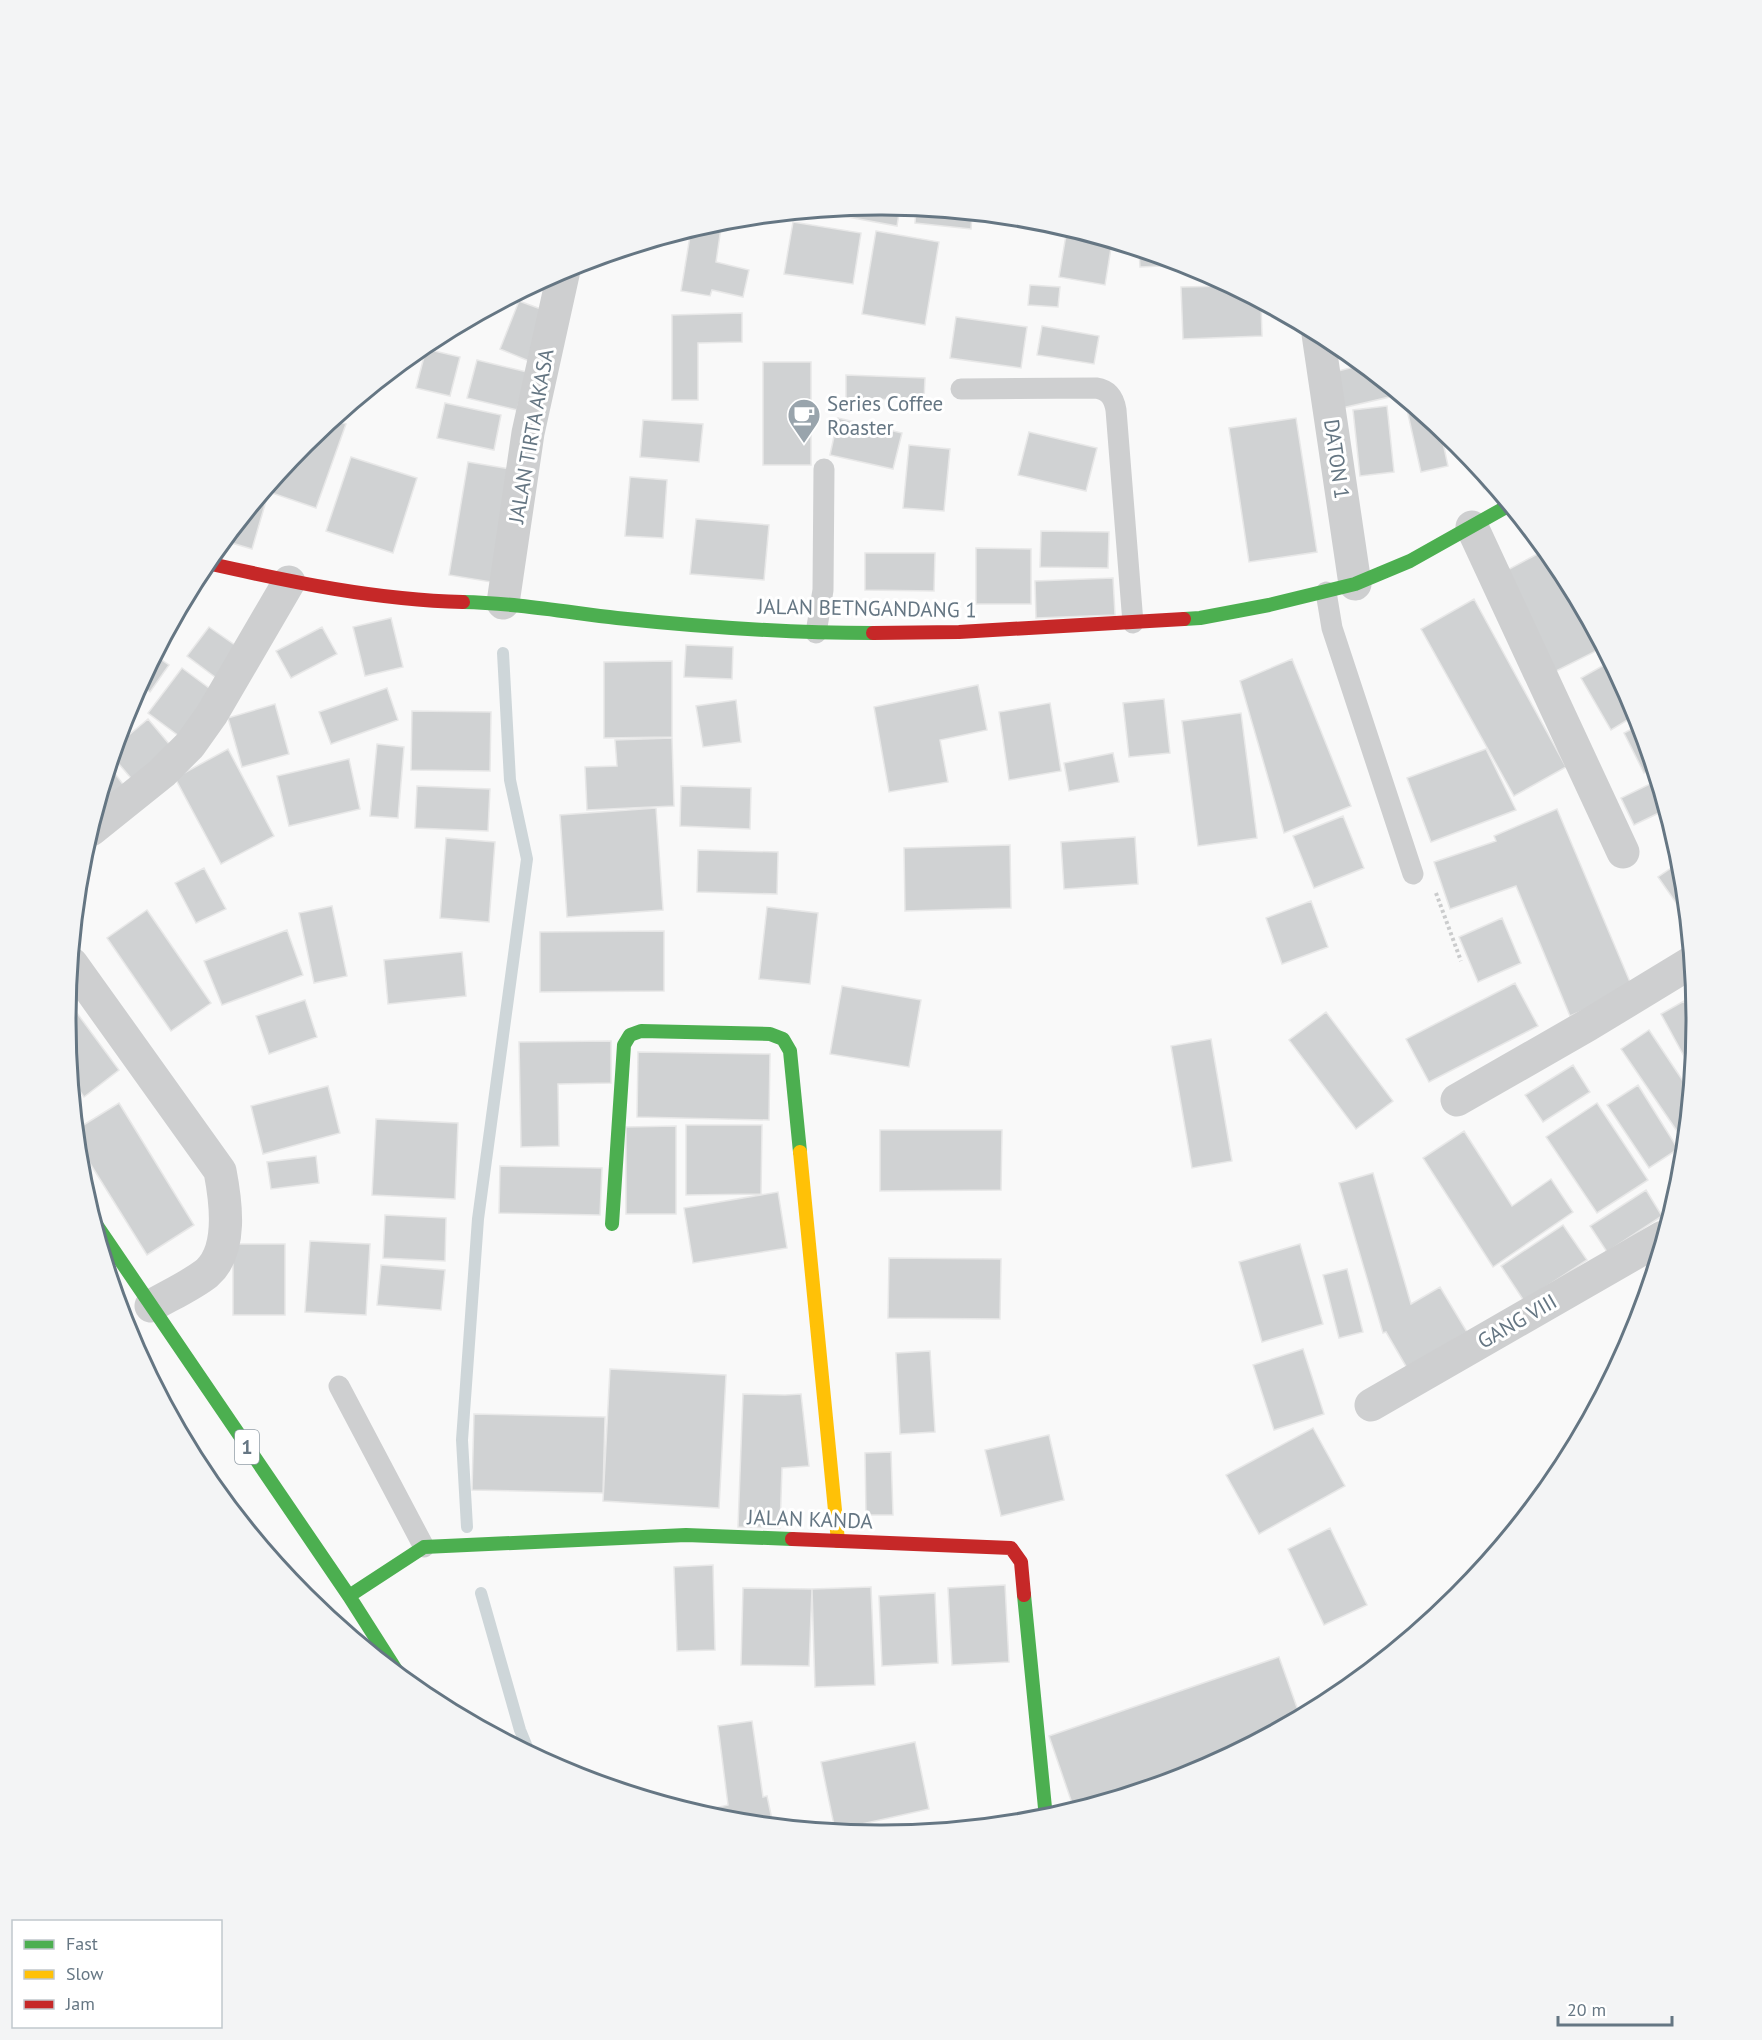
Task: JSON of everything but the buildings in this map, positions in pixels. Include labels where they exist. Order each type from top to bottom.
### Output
[{"type":"main road","name":"JALAN BETNGANDANG 1","points":[[217,565],[289,582],[424,601],[503,603],[618,618],[816,633],[959,632],[1200,618],[1340,588],[1410,561],[1502,510]]},
{"type":"main road","points":[[612,1224],[624,1045],[630,1035],[640,1031],[770,1034],[783,1039],[790,1051],[838,1541]]},
{"type":"main road","name":"1","points":[[108,1243],[387,1654]]},
{"type":"main road","name":"JALAN KANDA","points":[[349,1596],[424,1547],[463,1544],[686,1536],[1011,1548],[1021,1562],[1045,1807]]},
{"type":"street","name":"JALAN TIRTA AKASA","points":[[503,603],[528,433],[561,282]]},
{"type":"street","name":"DATON 1","points":[[1319,345],[1340,588]]},
{"type":"street","points":[[1472,527],[1623,852]]},
{"type":"street","points":[[102,821],[162,773],[190,745],[212,714],[289,582]]},
{"type":"street","points":[[1457,1100],[1684,967]]},
{"type":"street","points":[[78,972],[220,1171],[227,1207],[220,1257],[207,1273],[151,1306]]},
{"type":"street","name":"GANG VIII","points":[[1371,1405],[1654,1242]]},
{"type":"lane","points":[[961,389],[1096,388],[1112,396],[1116,410],[1133,623]]},
{"type":"lane","points":[[816,633],[823,590],[824,469]]},
{"type":"lane","points":[[1340,588],[1332,628],[1413,874]]},
{"type":"lane","points":[[339,1386],[424,1547]]},
{"type":"path","points":[[1413,874],[1434,887],[1461,962]]},
{"type":"waterway","points":[[467,1527],[462,1440],[478,1219],[527,859],[510,780],[503,653]]},
{"type":"waterway","points":[[481,1593],[525,1742]]},
{"type":"traffic: fast","points":[[1184,619],[1269,605],[1355,584],[1410,561],[1502,509]]},
{"type":"traffic: fast","points":[[463,602],[713,627],[873,633]]},
{"type":"traffic: fast","points":[[612,1224],[624,1045],[630,1035],[641,1031],[770,1034],[783,1039],[790,1051],[800,1152]]},
{"type":"traffic: fast","points":[[108,1242],[349,1596],[386,1654]]},
{"type":"traffic: fast","points":[[349,1596],[424,1547],[686,1535],[792,1539]]},
{"type":"traffic: fast","points":[[1024,1595],[1045,1807]]},
{"type":"traffic: slow","points":[[800,1152],[838,1541]]},
{"type":"traffic: jam","points":[[218,565],[366,594],[463,602]]},
{"type":"traffic: jam","points":[[873,633],[959,632],[1184,619]]},
{"type":"traffic: jam","points":[[792,1539],[1011,1548],[1021,1562],[1024,1595]]},
{"type":"place","name":"Series Coffee Roaster","points":[[804,444]]}]
